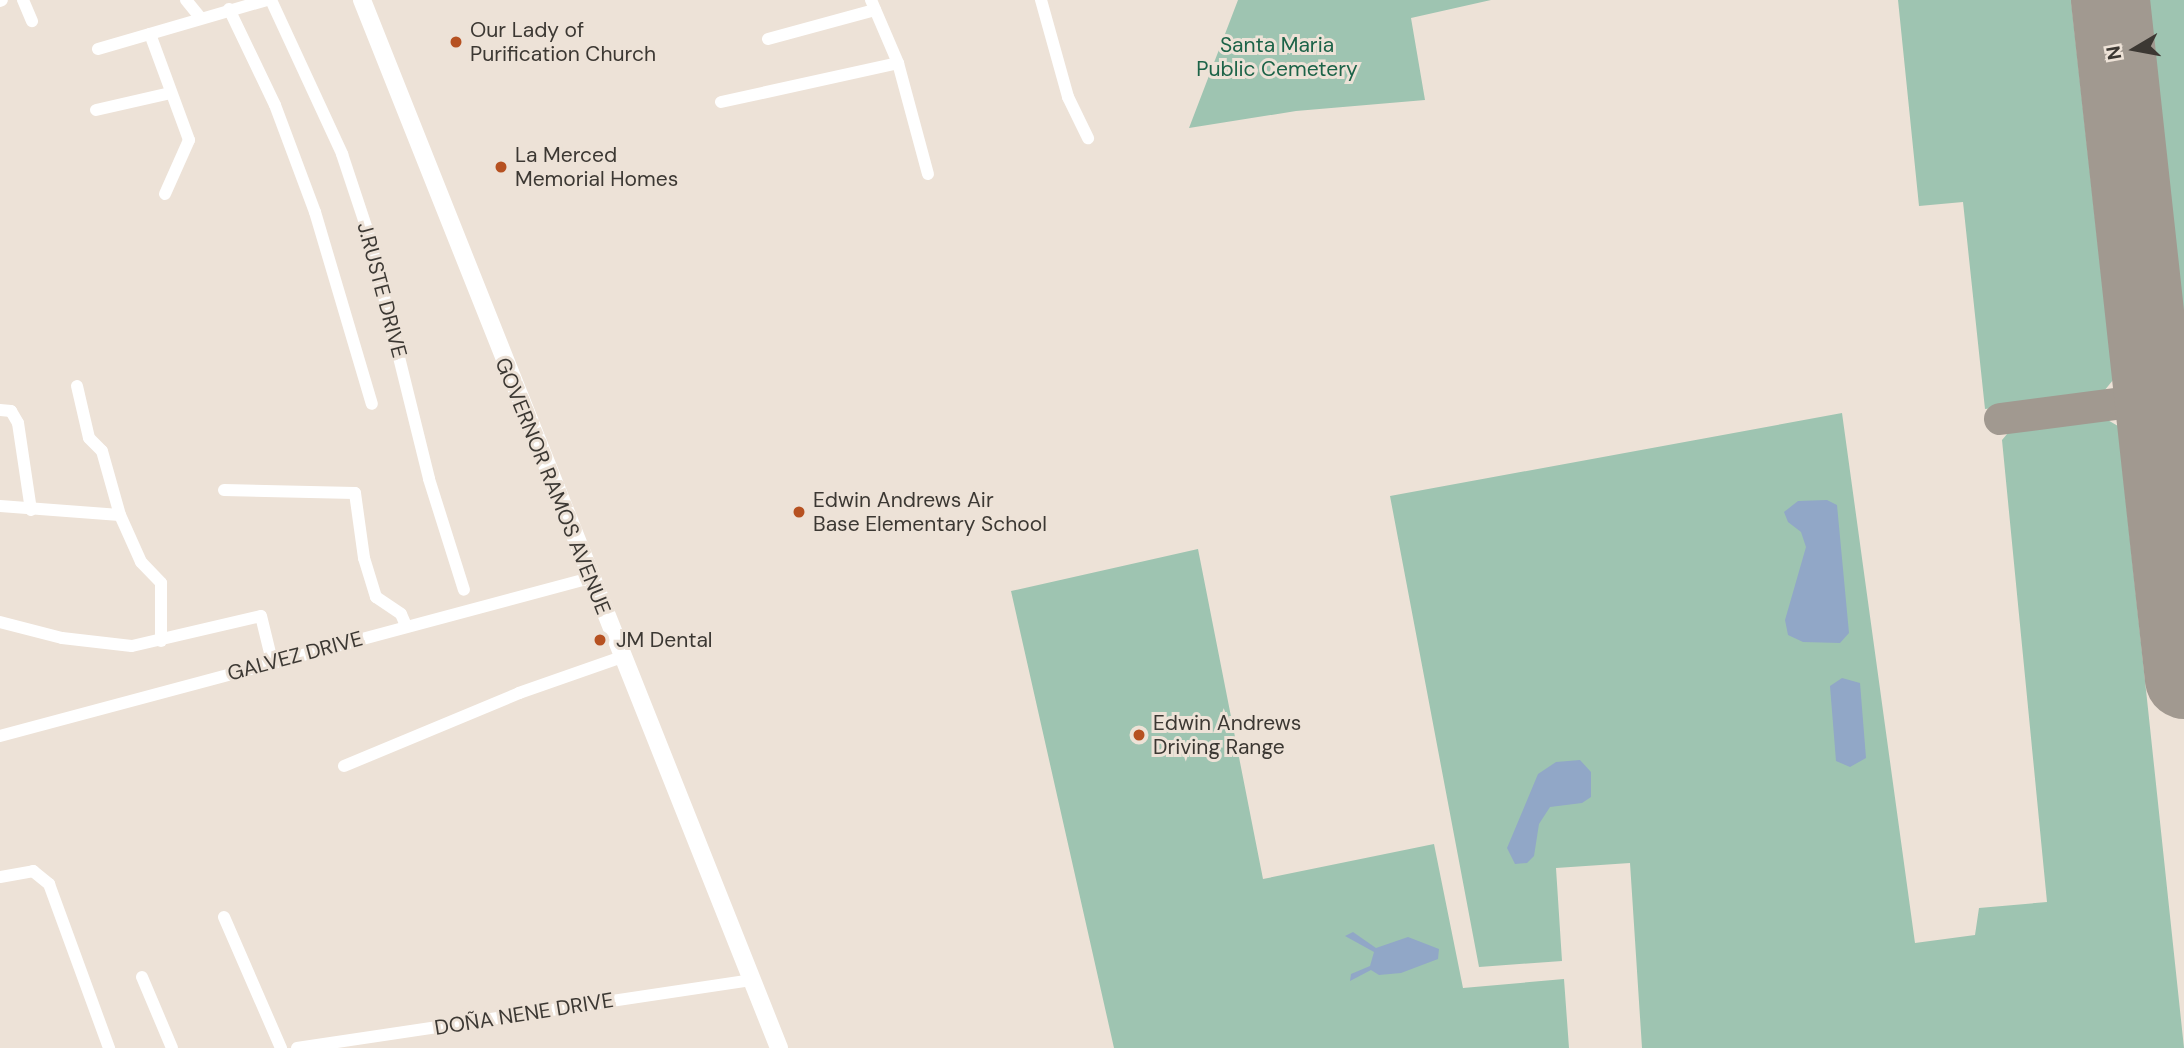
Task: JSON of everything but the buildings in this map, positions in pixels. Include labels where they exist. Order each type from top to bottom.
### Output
[{"type":"main road","name":"GOVERNOR RAMOS AVENUE","points":[[362,0],[779,1048]]},
{"type":"street","points":[[23,0],[32,21]]},
{"type":"street","points":[[186,0],[200,17]]},
{"type":"street","points":[[98,48],[200,17],[269,0]]},
{"type":"street","name":"J.RUSTE DRIVE","points":[[269,0],[342,154],[368,232],[429,479],[464,590]]},
{"type":"street","points":[[1041,0],[1068,97],[1088,138]]},
{"type":"street","points":[[768,39],[873,5],[898,63],[928,174]]},
{"type":"street","points":[[229,9],[275,105],[315,212],[372,404]]},
{"type":"street","points":[[150,34],[189,146],[165,194]]},
{"type":"street","points":[[721,102],[898,63]]},
{"type":"street","points":[[96,110],[171,93]]},
{"type":"street","points":[[77,386],[89,438],[102,451],[120,515],[141,562],[161,583],[161,641]]},
{"type":"street","points":[[0,410],[11,411],[18,423],[31,510]]},
{"type":"street","points":[[224,490],[355,493],[364,558],[376,597],[401,614],[406,626]]},
{"type":"street","points":[[0,506],[120,515]]},
{"type":"street","name":"GALVEZ DRIVE","points":[[0,736],[272,660],[590,578]]},
{"type":"street","points":[[0,621],[13,628],[119,646],[161,641],[261,616],[272,660]]},
{"type":"street","points":[[344,766],[519,693],[622,657]]},
{"type":"street","points":[[0,877],[33,871],[49,884],[109,1048]]},
{"type":"street","points":[[224,916],[281,1048]]},
{"type":"street","points":[[142,977],[172,1048]]},
{"type":"street","name":"DOÑA NENE DRIVE","points":[[297,1048],[330,1046],[751,980]]},
{"type":"green space","name":"Santa Maria Public Cemetery","points":[[1238,0],[1491,0],[1411,18],[1425,100],[1296,111],[1189,128]]},
{"type":"green space","points":[[1898,0],[2071,0],[2113,380],[2100,396],[1985,409],[1963,202],[1919,206]]},
{"type":"green space","points":[[2145,0],[2184,0],[2184,347]]},
{"type":"green space","points":[[1842,413],[1915,943],[1975,935],[1979,908],[2047,902],[2002,440],[2013,427],[2099,415],[2118,426],[2184,1048],[1642,1048],[1630,863],[1556,868],[1562,961],[1479,967],[1390,496]]},
{"type":"green space","points":[[1198,549],[1263,879],[1434,844],[1463,988],[1564,979],[1569,1048],[1114,1048],[1011,591]]},
{"type":"water","points":[[1827,500],[1837,505],[1849,633],[1840,643],[1803,642],[1788,635],[1785,620],[1806,547],[1801,532],[1788,522],[1784,512],[1798,501]]},
{"type":"water","points":[[1842,678],[1860,683],[1866,758],[1850,767],[1836,761],[1830,686]]},
{"type":"water","points":[[1580,760],[1591,772],[1591,797],[1582,803],[1550,807],[1539,824],[1534,856],[1527,863],[1515,864],[1507,848],[1538,774],[1556,762]]},
{"type":"water","points":[[1353,932],[1376,948],[1408,937],[1439,949],[1438,959],[1401,973],[1379,975],[1371,970],[1350,981],[1351,974],[1370,966],[1374,952],[1345,936]]},
{"type":"taxiway","points":[[2000,419],[2153,399]]},
{"type":"runway","points":[[2110,0],[2184,679]]},
{"type":"place","name":"Our Lady of Purification Church","points":[[456,42]]},
{"type":"place","name":"La Merced Memorial Homes","points":[[501,167]]},
{"type":"place","name":"Edwin Andrews Air Base Elementary School","points":[[799,512]]},
{"type":"place","name":"JM Dental","points":[[600,640]]},
{"type":"place","name":"Edwin Andrews Driving Range","points":[[1139,735]]}]
